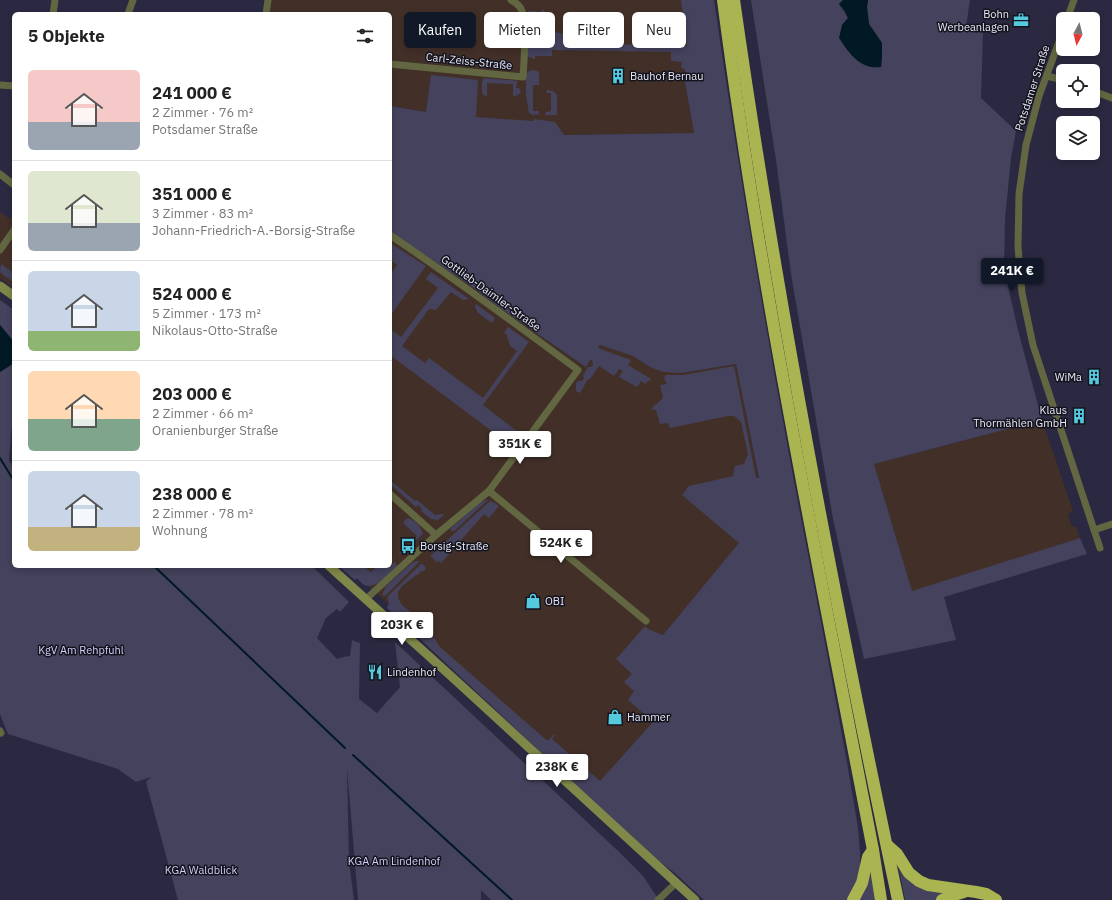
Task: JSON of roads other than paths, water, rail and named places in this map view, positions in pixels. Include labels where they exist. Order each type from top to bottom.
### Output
[{"type":"highway","points":[[722,0],[732,77],[779,357],[873,850],[881,900]]},
{"type":"highway","points":[[734,0],[762,189],[794,375],[898,900]]},
{"type":"highway","points":[[887,845],[897,854],[909,873],[919,881],[937,887],[986,894],[996,900]]},
{"type":"highway","points":[[852,900],[862,883],[868,858],[873,850]]},
{"type":"highway","points":[[942,900],[970,891]]},
{"type":"main road","points":[[0,286],[12,295]]},
{"type":"main road","points":[[331,568],[695,900]]},
{"type":"street","points":[[53,12],[55,0]]},
{"type":"street","points":[[129,12],[133,0]]},
{"type":"street","points":[[266,12],[268,0]]},
{"type":"street","name":"Carl-Zeiss-Straße","points":[[392,64],[523,77],[523,11],[519,5],[511,0]]},
{"type":"street","points":[[1070,12],[1074,0]]},
{"type":"street","name":"Potsdamer Straße","points":[[1056,51],[1039,96],[1031,124],[1021,175],[1017,226],[1020,279],[1033,345],[1100,548]]},
{"type":"street","points":[[1047,76],[1056,78]]},
{"type":"street","points":[[0,85],[12,86]]},
{"type":"street","points":[[1100,94],[1112,98]]},
{"type":"street","points":[[0,174],[12,183]]},
{"type":"street","points":[[0,250],[12,233]]},
{"type":"street","name":"Gottlieb-Daimler-Straße","points":[[392,236],[432,263],[578,370],[489,491]]},
{"type":"street","points":[[366,599],[436,535],[489,491],[646,620]]},
{"type":"street","points":[[392,496],[436,535]]},
{"type":"street","points":[[1094,530],[1112,524]]},
{"type":"street","points":[[658,900],[676,883]]},
{"type":"water","points":[[843,0],[868,0],[867,7],[869,24],[882,43],[881,67],[867,66],[861,63],[851,55],[839,38],[842,25],[848,18],[845,11],[839,4]]},
{"type":"water","points":[[0,325],[12,340],[12,364],[0,372]]},
{"type":"waterway","points":[[0,458],[12,478]]},
{"type":"waterway","points":[[156,568],[345,748]]},
{"type":"waterway","points":[[353,755],[512,900]]},
{"type":"place","name":"Bohn Werbeanlagen","points":[[1021,20]]},
{"type":"place","name":"Bauhof Bernau","points":[[618,76]]},
{"type":"place","name":"WiMa","points":[[1094,377]]},
{"type":"place","name":"Klaus Thormählen GmbH","points":[[1079,416]]},
{"type":"place","name":"Borsig-Straße","points":[[408,546]]},
{"type":"place","name":"OBI","points":[[533,601]]},
{"type":"place","name":"Lindenhof","points":[[375,672]]},
{"type":"place","name":"Hammer","points":[[615,717]]},
{"type":"park label","name":"KgV Am Rehpfuhl","points":[[81,650]]},
{"type":"park label","name":"KGA Am Lindenhof","points":[[394,861]]},
{"type":"park label","name":"KGA Waldblick","points":[[201,870]]}]
